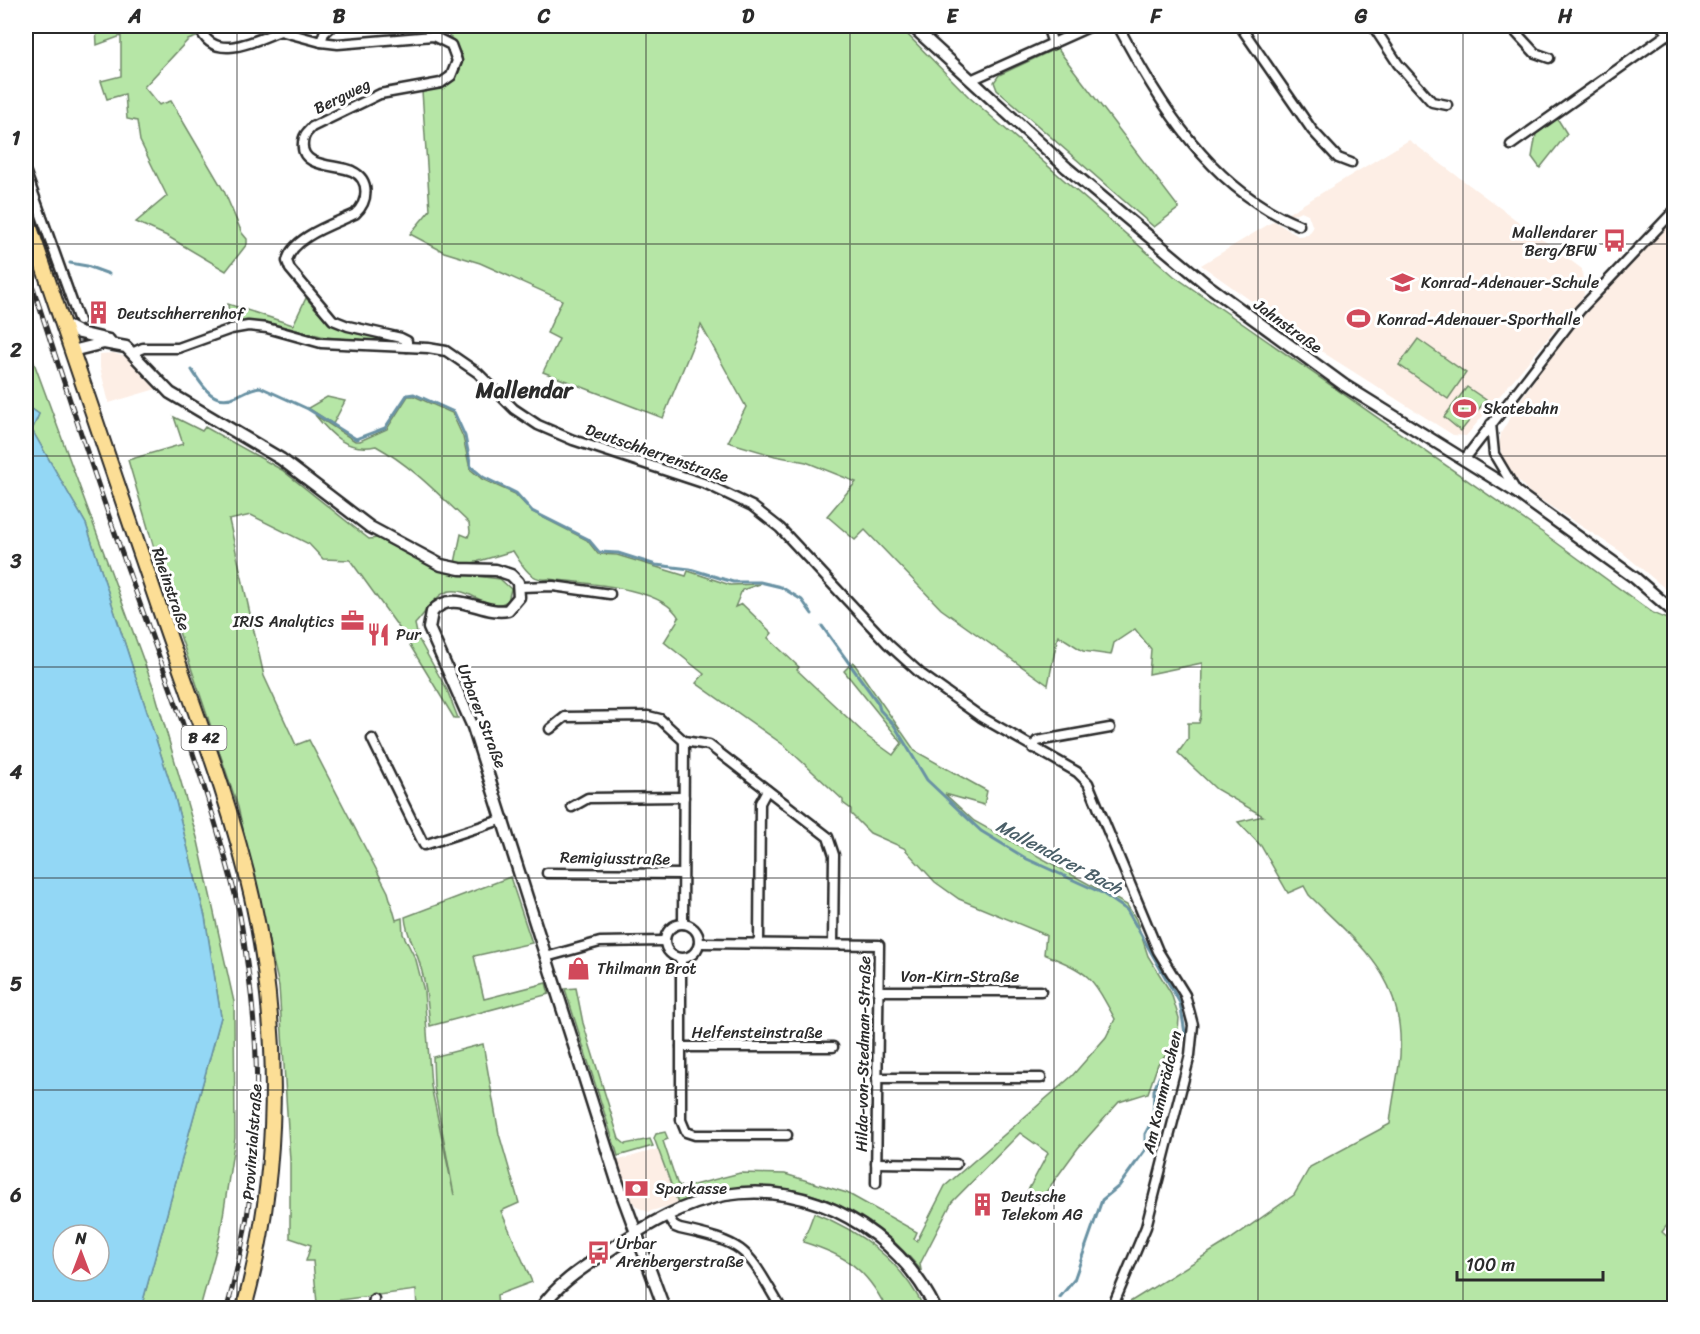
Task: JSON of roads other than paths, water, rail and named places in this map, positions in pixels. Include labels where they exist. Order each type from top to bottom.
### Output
[{"type":"main road","name":"Rheinstraße","points":[[26,216],[228,810],[252,898],[266,976]]},
{"type":"main road","name":"Provinzialstraße","points":[[244,1308],[263,1218],[271,1148],[273,1089],[266,976]]},
{"type":"street","points":[[199,26],[209,42],[222,48],[241,46],[279,28]]},
{"type":"street","points":[[321,42],[324,33],[332,26]]},
{"type":"street","name":"Jahnstraße","points":[[912,26],[1067,168],[1206,284],[1344,385],[1516,492],[1635,578],[1674,612]]},
{"type":"street","points":[[1047,26],[1053,44]]},
{"type":"street","points":[[971,80],[1092,26]]},
{"type":"street","points":[[1118,26],[1154,93],[1187,139],[1248,195],[1284,219],[1299,225]]},
{"type":"street","points":[[1240,26],[1312,130],[1338,158],[1351,163]]},
{"type":"street","points":[[1372,26],[1398,64],[1432,102],[1447,105]]},
{"type":"street","points":[[1510,26],[1535,53],[1549,58]]},
{"type":"street","points":[[1511,145],[1672,36],[1662,26]]},
{"type":"street","name":"Bergweg","points":[[279,28],[321,42],[338,44],[433,36],[446,41],[456,55],[456,66],[446,80],[433,85],[380,94],[312,128],[307,132],[303,143],[305,154],[312,161],[357,175],[365,187],[366,195],[362,208],[355,214],[291,249],[287,261],[290,269],[333,320],[340,324],[401,338],[407,341],[407,347]]},
{"type":"street","points":[[26,173],[79,321]]},
{"type":"street","points":[[1464,460],[1580,310],[1674,211]]},
{"type":"street","points":[[55,302],[71,297]]},
{"type":"street","points":[[63,324],[80,333],[126,347],[170,393],[281,459],[370,527],[441,565],[452,569],[487,569],[505,572],[515,579],[520,587],[552,586],[609,594]]},
{"type":"street","name":"Deutschherrenstraße","points":[[132,353],[139,348],[186,346],[231,329],[248,326],[267,328],[321,343],[446,351],[459,359],[514,409],[538,425],[583,444],[706,484],[752,506],[780,528],[888,644],[921,674],[981,717],[1034,748]]},
{"type":"street","points":[[72,351],[104,343],[115,343]]},
{"type":"street","points":[[1491,424],[1494,454],[1516,492]]},
{"type":"street","name":"Urbarer Straße","points":[[520,587],[519,597],[508,610],[494,610],[447,602],[435,608],[429,623],[430,633],[473,727],[617,1181],[637,1231],[648,1271],[664,1308]]},
{"type":"street","points":[[550,729],[565,717],[648,716],[660,719],[684,741],[709,745],[832,842],[834,855],[833,944]]},
{"type":"street","points":[[1034,748],[1037,741],[1110,728]]},
{"type":"street","points":[[372,739],[424,845],[504,819]]},
{"type":"street","name":"Remigiusstraße","points":[[683,924],[684,741]]},
{"type":"street","name":"Am Kammrädchen","points":[[1034,748],[1077,772],[1088,783],[1158,951],[1185,994],[1192,1015],[1190,1055],[1146,1227],[1112,1308]]},
{"type":"street","points":[[759,943],[760,803],[767,790]]},
{"type":"street","points":[[572,807],[588,798],[684,797]]},
{"type":"street","name":"Remigiusstraße","points":[[546,873],[682,874]]},
{"type":"street","points":[[683,924],[697,932],[700,943],[692,956],[681,959],[668,951],[664,941],[668,931],[683,924]]},
{"type":"street","points":[[546,957],[600,942],[664,941]]},
{"type":"street","name":"Hilda-von-Stedman-Straße","points":[[700,943],[879,945],[876,1183]]},
{"type":"street","name":"Helfensteinstraße","points":[[681,959],[681,1120],[686,1132],[694,1135],[787,1135]]},
{"type":"street","name":"Von-Kirn-Straße","points":[[879,991],[1041,992]]},
{"type":"street","name":"Helfensteinstraße","points":[[681,1047],[833,1047]]},
{"type":"street","points":[[877,1078],[1041,1078]]},
{"type":"street","name":"Hilda-von-Stedman-Straße","points":[[876,1163],[956,1164]]},
{"type":"street","points":[[541,1308],[561,1286],[637,1231],[668,1215],[715,1198],[742,1193],[776,1194],[825,1206],[887,1242],[910,1266],[934,1308]]},
{"type":"street","points":[[668,1215],[675,1227],[726,1240],[743,1250],[752,1260],[781,1308]]},
{"type":"water","points":[[26,405],[39,414],[32,430],[86,524],[175,798],[205,917],[221,1017],[141,1308],[26,1308]]},
{"type":"waterway","name":"Mallendarer Bach","points":[[70,263],[109,274]]},
{"type":"waterway","name":"Mallendarer Bach","points":[[192,370],[215,397],[229,398],[260,387],[308,409],[356,439],[385,428],[407,395],[414,394],[454,412],[465,436],[471,467],[483,477],[516,493],[532,511],[588,539],[599,552],[618,553],[656,565],[690,569],[733,582],[760,582],[781,587],[802,600],[812,614]]},
{"type":"waterway","name":"Mallendarer Bach","points":[[822,626],[878,703],[880,710],[894,725],[927,780],[981,831],[1027,859],[1102,893],[1127,910],[1180,1003],[1185,1033],[1163,1068],[1154,1090],[1153,1119],[1145,1134],[1145,1150],[1119,1186],[1102,1200],[1074,1280],[1060,1297]]},
{"type":"railway","points":[[26,266],[105,505],[199,770],[227,864],[240,918],[253,1012],[257,1098],[246,1225],[227,1308]]},
{"type":"place","name":"Mallendarer Berg/BFW","points":[[1615,241]]},
{"type":"place","name":"Konrad-Adenauer-Schule","points":[[1403,282]]},
{"type":"place","name":"Deutschherrenhof","points":[[99,313]]},
{"type":"place","name":"Konrad-Adenauer-Sporthalle","points":[[1359,319]]},
{"type":"place","name":"Skatebahn","points":[[1465,408]]},
{"type":"place","name":"IRIS Analytics","points":[[352,621]]},
{"type":"place","name":"Pur","points":[[378,634]]},
{"type":"place","name":"Thilmann Brot","points":[[579,968]]},
{"type":"place","name":"Sparkasse","points":[[637,1188]]},
{"type":"place","name":"Deutsche Telekom AG","points":[[983,1205]]},
{"type":"place","name":"Urbar Arenbergerstraße","points":[[598,1252]]},
{"type":"district","name":"Mallendar","points":[[524,390]]}]
